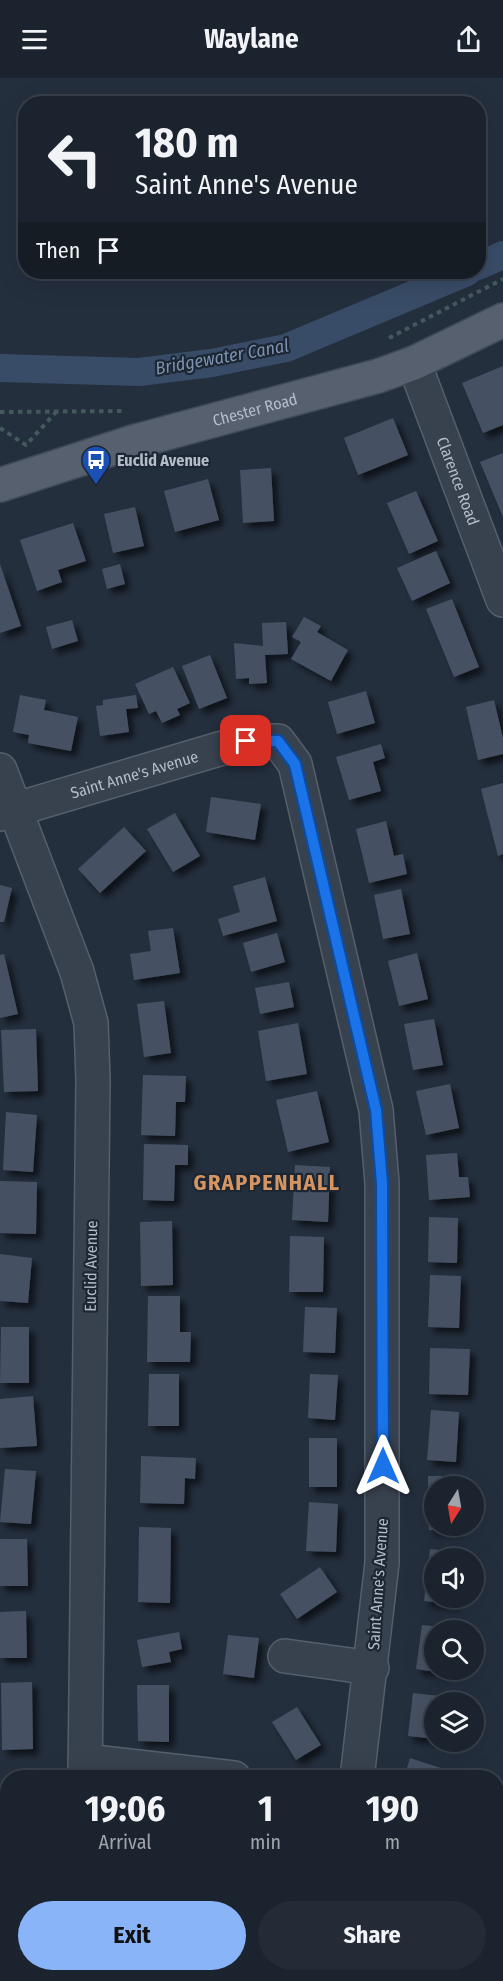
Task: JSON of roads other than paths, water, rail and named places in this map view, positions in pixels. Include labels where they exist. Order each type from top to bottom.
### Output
[{"type":"main road","name":"Chester Road","points":[[0,485],[133,442],[378,376],[414,363],[503,320]]},
{"type":"street","name":"Clarence Road","points":[[414,363],[503,600]]},
{"type":"street","name":"Saint Anne's Avenue","points":[[8,812],[246,741],[278,741],[295,764],[376,1110],[382,1183],[384,1514],[382,1563],[372,1668],[358,1770]]},
{"type":"street","name":"Euclid Avenue","points":[[0,770],[8,812],[77,972],[91,1023],[93,1080],[85,1769]]},
{"type":"street","points":[[285,1656],[372,1668]]},
{"type":"street","points":[[85,1769],[102,1770]]},
{"type":"waterway","name":"Bridgewater Canal","points":[[486,262],[503,255]]},
{"type":"waterway","name":"Bridgewater Canal","points":[[0,368],[139,372],[212,363],[286,348],[450,279]]},
{"type":"place","name":"Euclid Avenue","points":[[96,486]]},
{"type":"district","name":"GRAPPENHALL","points":[[267,1182]]}]
